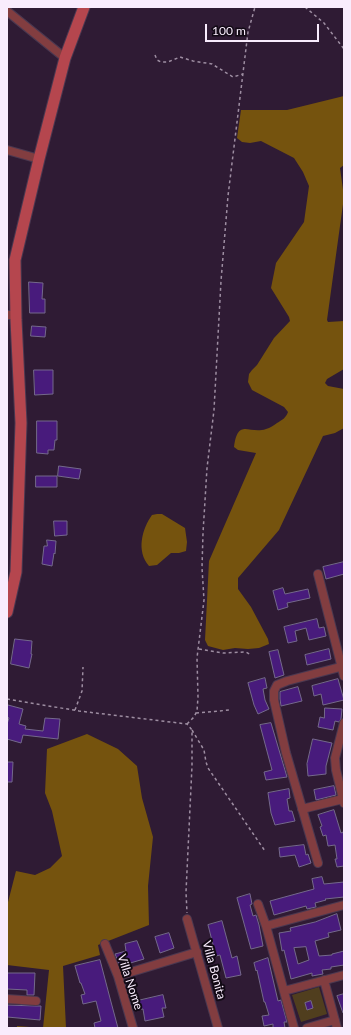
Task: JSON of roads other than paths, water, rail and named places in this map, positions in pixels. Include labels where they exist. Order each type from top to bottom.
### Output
[{"type":"street","points":[[7,612],[16,572],[21,423],[11,319],[15,260],[65,58],[84,7]]},
{"type":"street","points":[[7,11],[65,58]]},
{"type":"street","points":[[7,150],[39,159]]},
{"type":"street","points":[[318,574],[343,666],[344,676]]},
{"type":"street","points":[[318,863],[286,753],[274,700],[274,691],[277,685],[286,681],[343,666]]},
{"type":"street","points":[[302,809],[343,801],[336,770],[335,758],[344,723]]},
{"type":"street","points":[[258,904],[266,926],[294,1028]]},
{"type":"street","points":[[266,926],[344,905]]},
{"type":"street","name":"Villa Bonita","points":[[187,918],[218,1028]]},
{"type":"street","name":"Villa Nome","points":[[105,944],[118,976],[132,1028]]},
{"type":"street","points":[[118,976],[197,952]]},
{"type":"street","points":[[284,992],[344,975]]},
{"type":"street","points":[[307,1028],[336,1024],[324,980]]},
{"type":"street","points":[[7,999],[36,1001]]}]
